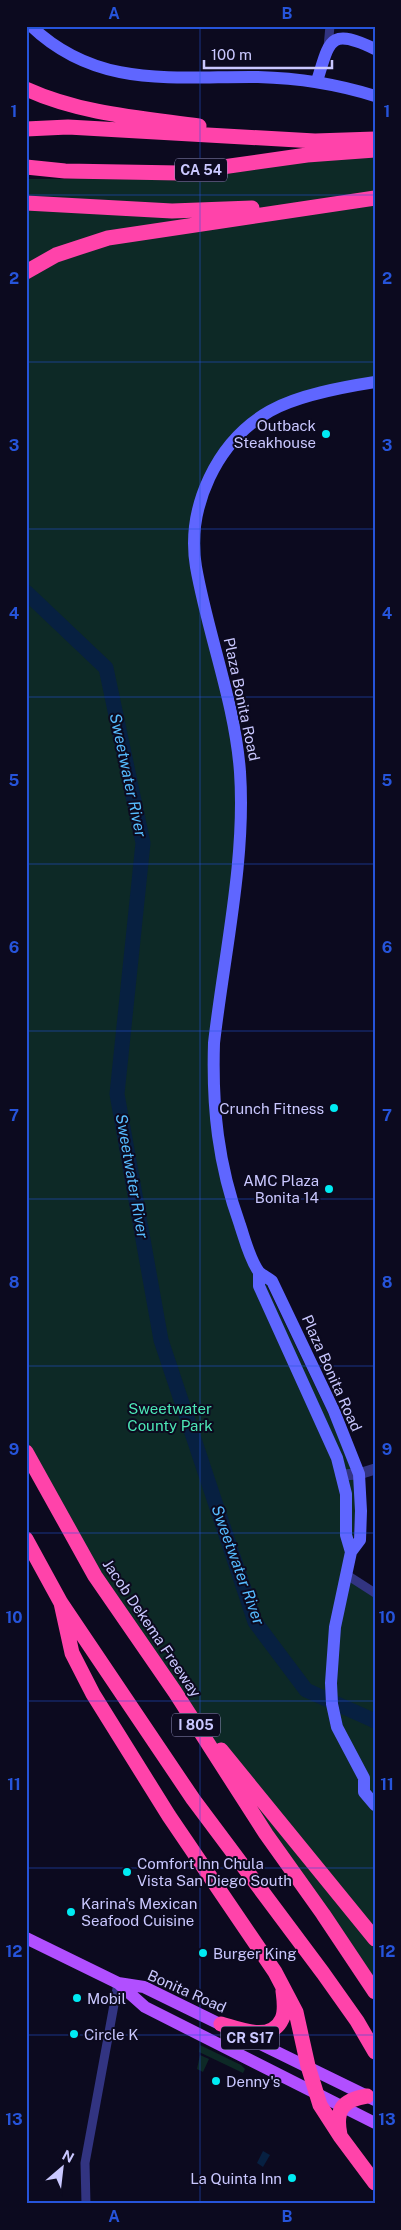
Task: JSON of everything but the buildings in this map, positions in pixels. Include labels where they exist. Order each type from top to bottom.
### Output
[{"type":"highway","points":[[26,89],[64,104],[96,111],[220,128],[254,138]]},
{"type":"highway","points":[[26,129],[68,127],[315,141],[375,139]]},
{"type":"highway","name":"CA 54","points":[[26,167],[65,171],[180,173],[307,155],[375,150]]},
{"type":"highway","points":[[26,203],[172,211],[242,209],[375,198]]},
{"type":"highway","points":[[26,272],[56,255],[108,238],[375,198]]},
{"type":"highway","name":"Jacob Dekema Freeway","points":[[26,1452],[95,1576],[175,1692],[266,1834],[375,1992]]},
{"type":"highway","name":"I 805","points":[[26,1539],[62,1603],[193,1799],[323,1972],[357,2021],[375,2052]]},
{"type":"highway","points":[[62,1603],[72,1653],[93,1694],[169,1816],[270,1964],[296,2012],[308,2066],[320,2105],[340,2136],[375,2183]]},
{"type":"highway","points":[[175,1692],[375,1939]]},
{"type":"highway","points":[[220,2024],[255,2033],[270,2030],[282,2020],[284,2013],[283,1987]]},
{"type":"highway","points":[[340,2136],[338,2120],[342,2106],[353,2098],[371,2098]]},
{"type":"main road","points":[[40,29],[65,52],[90,64],[118,73],[177,78],[258,77],[317,81],[375,96]]},
{"type":"main road","points":[[317,81],[328,47],[340,38],[353,39],[375,49]]},
{"type":"main road","name":"Plaza Bonita Road","points":[[375,382],[347,386],[303,398],[270,410],[242,431],[228,446],[207,482],[195,528],[196,565],[233,724],[239,758],[241,795],[240,846],[214,1044],[213,1075],[216,1133],[230,1198],[260,1272],[259,1286],[323,1424],[337,1458],[346,1494],[348,1514],[346,1535],[351,1552],[335,1628],[332,1704],[342,1740],[369,1781],[364,1792],[375,1805]]},
{"type":"main road","name":"Plaza Bonita Road","points":[[260,1272],[272,1281],[334,1411],[358,1474],[361,1511],[360,1540],[351,1552]]},
{"type":"main road","name":"Bonita Road","points":[[26,1938],[118,1982],[144,1987],[371,2098]]},
{"type":"main road","name":"Bonita Road","points":[[118,1982],[146,2007],[375,2122]]},
{"type":"street","points":[[328,47],[330,26]]},
{"type":"street","points":[[341,1475],[358,1474],[375,1469]]},
{"type":"street","points":[[347,1575],[375,1593]]},
{"type":"street","points":[[86,2204],[85,2163],[118,1982]]},
{"type":"green space","name":"Sweetwater County Park","points":[[375,155],[375,381],[271,411],[220,458],[195,540],[241,780],[214,1102],[245,1240],[340,1438],[354,1476],[356,1500],[353,1548],[346,1579],[375,1595],[375,1979],[330,1911],[270,1831],[96,1578],[26,1452],[26,179],[68,179],[203,164]]},
{"type":"green space","points":[[200,2045],[241,2065],[245,2069],[243,2073],[199,2052]]},
{"type":"green space","points":[[200,2055],[209,2059],[203,2072],[197,2069]]},
{"type":"water","points":[[263,2151],[270,2155],[263,2167],[257,2163]]},
{"type":"waterway","name":"Sweetwater River","points":[[26,592],[106,668],[143,843],[117,1094],[161,1340],[255,1622],[306,1690],[375,1721]]},
{"type":"place","name":"Outback Steakhouse","points":[[326,434]]},
{"type":"place","name":"Crunch Fitness","points":[[334,1108]]},
{"type":"place","name":"AMC Plaza Bonita 14","points":[[329,1189]]},
{"type":"place","name":"Comfort Inn Chula Vista San Diego South","points":[[127,1872]]},
{"type":"place","name":"Karina's Mexican Seafood Cuisine","points":[[71,1912]]},
{"type":"place","name":"Burger King","points":[[203,1953]]},
{"type":"place","name":"Mobil","points":[[77,1998]]},
{"type":"place","name":"Circle K","points":[[74,2034]]},
{"type":"place","name":"Denny's","points":[[216,2081]]},
{"type":"place","name":"La Quinta Inn","points":[[292,2178]]}]
